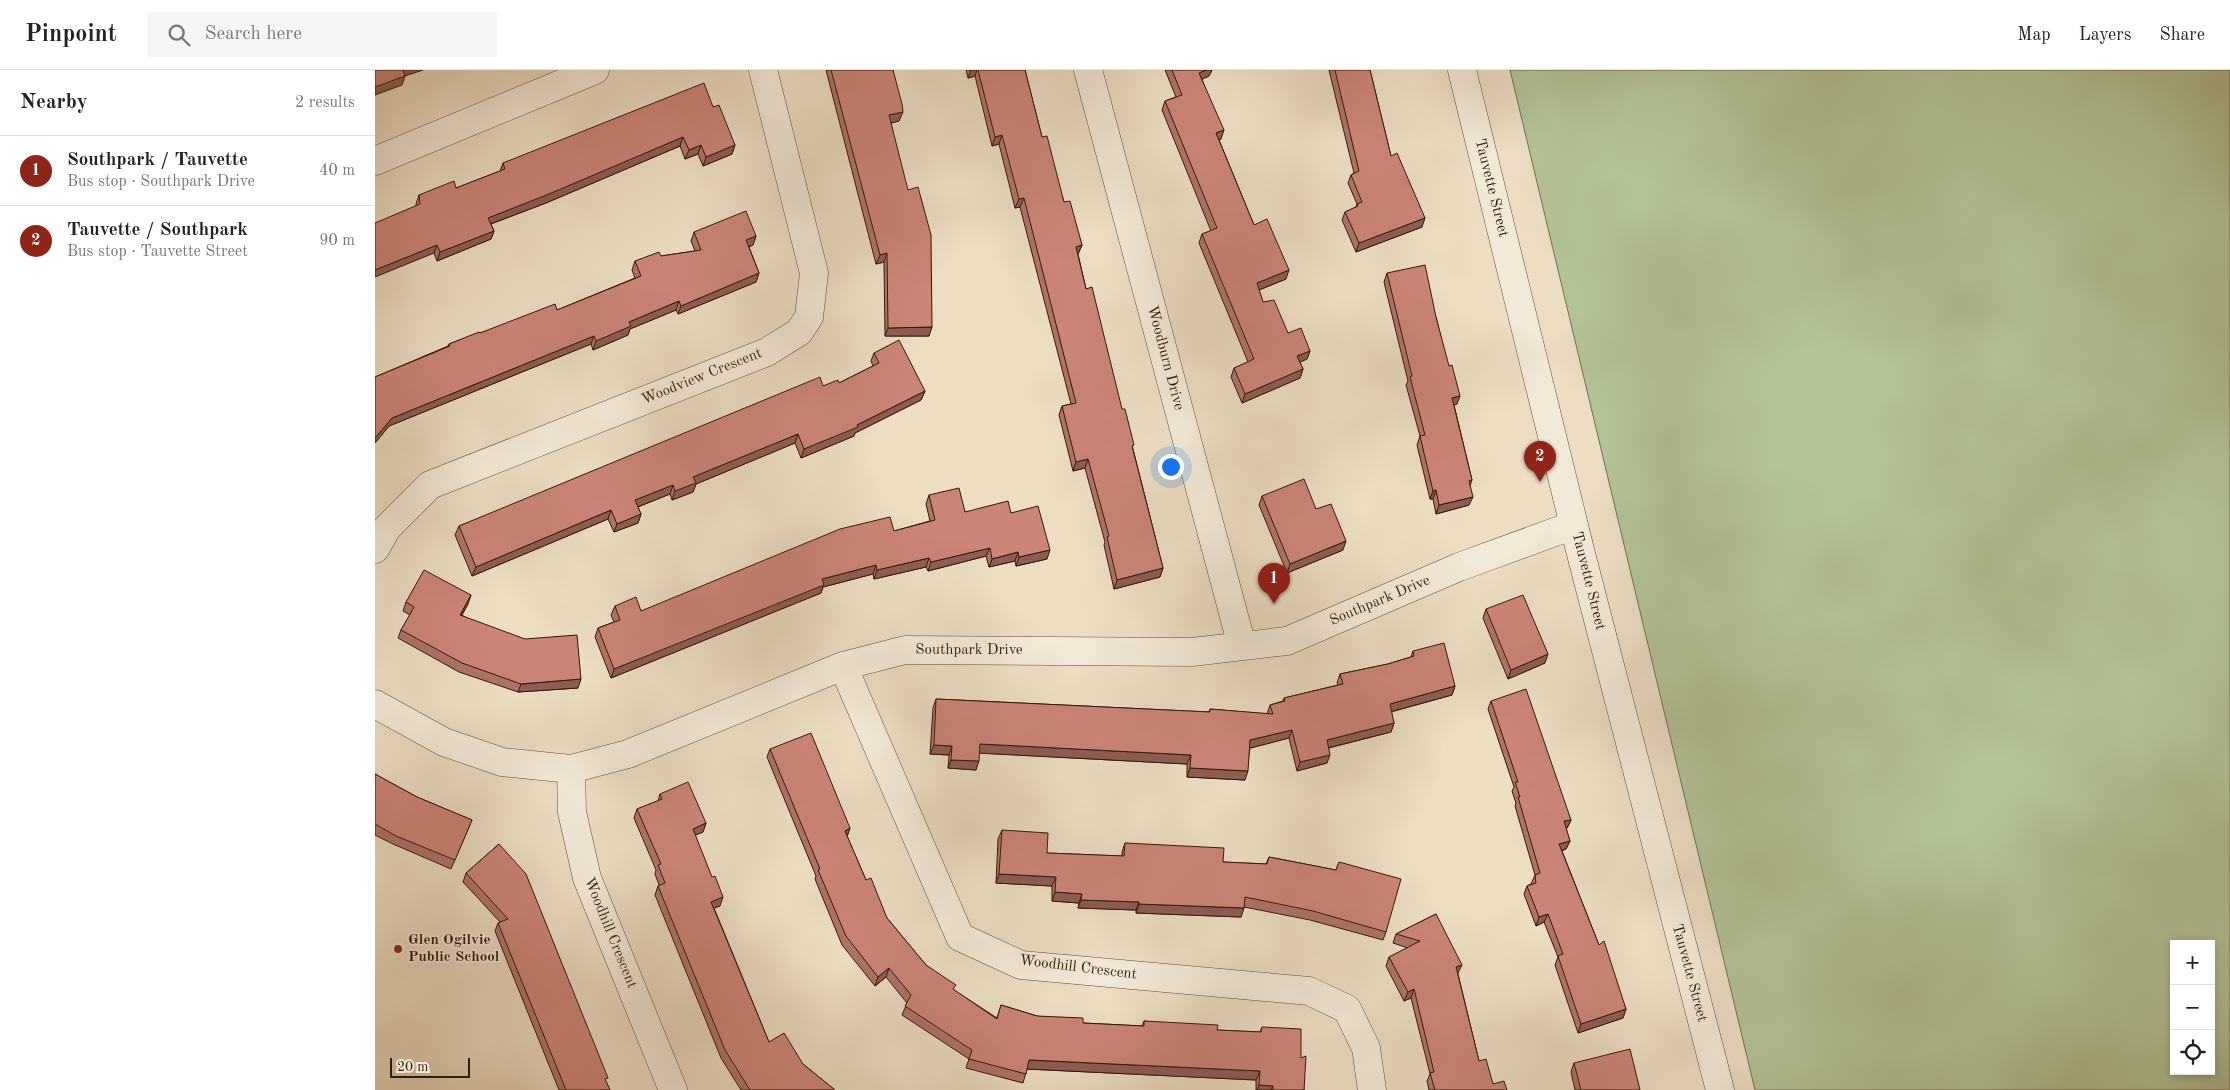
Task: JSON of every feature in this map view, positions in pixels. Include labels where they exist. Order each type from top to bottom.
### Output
[{"type":"street","points":[[375,161],[595,70]]},
{"type":"street","name":"Woodview Crescent","points":[[375,550],[387,528],[430,485],[767,352],[799,332],[809,317],[814,273],[763,70]]},
{"type":"street","name":"Woodburn Drive","points":[[1088,70],[1242,646]]},
{"type":"street","name":"Tauvette Street","points":[[1462,70],[1574,525],[1720,1090]]},
{"type":"street","name":"Southpark Drive","points":[[375,704],[444,742],[502,762],[571,769],[628,754],[843,666],[905,650],[1192,652],[1287,641],[1459,567],[1574,525]]},
{"type":"street","name":"Woodhill Crescent","points":[[843,666],[960,936],[1021,965],[1309,992],[1347,1009],[1366,1048],[1372,1090]]},
{"type":"street","name":"Woodhill Crescent","points":[[571,769],[572,812],[587,878],[673,1090]]},
{"type":"green space","points":[[1510,70],[2230,70],[2230,1090],[1755,1090]]},
{"type":"building","points":[[375,70],[403,70],[405,76],[375,87]]},
{"type":"building","points":[[831,70],[893,70],[903,112],[889,115],[908,190],[918,187],[931,235],[932,327],[888,328],[887,253],[880,255]]},
{"type":"building","points":[[978,70],[1025,70],[1042,137],[1047,136],[1064,202],[1070,201],[1082,245],[1076,247],[1086,289],[1092,287],[1122,409],[1125,409],[1134,445],[1132,446],[1163,568],[1117,580],[1107,537],[1109,536],[1088,459],[1076,462],[1062,406],[1076,403],[1024,198],[1019,199],[1002,135],[995,137]]},
{"type":"building","points":[[1172,70],[1206,70],[1199,73],[1224,130],[1216,133],[1254,225],[1267,219],[1289,270],[1257,283],[1263,302],[1274,300],[1288,333],[1301,328],[1310,351],[1297,356],[1303,369],[1245,394],[1234,368],[1254,359],[1202,234],[1217,228],[1165,101],[1182,95]]},
{"type":"building","points":[[1335,70],[1370,70],[1391,156],[1397,153],[1425,218],[1359,243],[1345,212],[1362,202],[1351,175],[1359,171]]},
{"type":"building","points":[[704,83],[713,107],[719,105],[735,145],[706,157],[701,145],[689,150],[683,137],[488,218],[494,231],[440,252],[437,245],[375,270],[375,223],[420,204],[419,195],[454,181],[456,188],[505,169],[503,163]]},
{"type":"building","points":[[746,211],[756,236],[746,240],[759,273],[681,306],[679,301],[629,322],[631,326],[596,341],[594,336],[392,418],[375,438],[375,377],[479,332],[555,304],[557,310],[641,276],[635,261],[659,252],[661,256],[701,250],[694,232]]},
{"type":"building","points":[[1425,265],[1449,366],[1452,365],[1460,396],[1452,398],[1472,480],[1469,481],[1473,497],[1439,505],[1436,490],[1433,491],[1420,436],[1425,435],[1387,273]]},
{"type":"building","points":[[899,340],[925,391],[857,425],[858,427],[804,449],[798,434],[693,477],[696,483],[675,491],[673,485],[635,500],[641,514],[617,524],[611,510],[476,567],[459,526],[820,377],[823,386],[838,380],[839,383],[879,363],[874,353]]},
{"type":"building","points":[[1304,479],[1316,509],[1331,504],[1346,541],[1290,564],[1262,496]]},
{"type":"building","points":[[959,488],[965,512],[1008,501],[1011,513],[1038,506],[1050,550],[1019,557],[1018,552],[992,559],[990,548],[931,562],[929,558],[877,570],[876,565],[822,579],[824,585],[614,669],[598,628],[620,620],[615,606],[636,597],[641,611],[840,529],[890,517],[894,531],[935,520],[929,495]]},
{"type":"building","points":[[424,570],[471,595],[460,615],[525,639],[577,635],[581,679],[521,684],[462,663],[401,630],[414,607],[406,602]]},
{"type":"building","points":[[1523,595],[1548,654],[1511,670],[1486,609]]},
{"type":"building","points":[[1444,643],[1455,686],[1390,704],[1394,723],[1327,740],[1330,755],[1300,762],[1292,730],[1250,740],[1248,771],[1190,768],[1191,755],[980,744],[979,761],[951,760],[952,746],[934,745],[936,699],[1210,712],[1210,709],[1273,714],[1270,705],[1285,701],[1284,698],[1343,684],[1340,674],[1388,664],[1414,656],[1413,651]]},
{"type":"building","points":[[1526,689],[1571,820],[1564,821],[1570,841],[1559,844],[1599,945],[1604,941],[1626,1009],[1581,1024],[1558,956],[1563,954],[1548,914],[1539,917],[1527,886],[1536,883],[1535,875],[1540,873],[1518,797],[1520,797],[1515,782],[1518,782],[1491,701]]},
{"type":"building","points":[[811,733],[850,828],[845,831],[866,880],[871,878],[887,918],[926,965],[956,985],[953,989],[997,1019],[1001,1005],[1037,1016],[1083,1018],[1083,1023],[1144,1026],[1144,1021],[1218,1025],[1217,1030],[1261,1032],[1262,1027],[1301,1029],[1301,1058],[1306,1056],[1304,1090],[1273,1090],[1273,1086],[1259,1085],[1260,1071],[1029,1060],[1026,1074],[969,1059],[972,1050],[905,1006],[911,995],[889,968],[878,977],[846,936],[770,749]]},
{"type":"building","points":[[375,774],[417,797],[472,820],[455,860],[396,836],[375,824]]},
{"type":"building","points":[[688,782],[706,823],[693,829],[712,877],[715,876],[723,897],[711,902],[769,1042],[784,1033],[803,1064],[835,1090],[750,1090],[725,1050],[658,886],[665,883],[658,865],[661,864],[637,809],[662,799],[660,794]]},
{"type":"building","points":[[1002,830],[1048,833],[1047,853],[1124,856],[1125,843],[1224,848],[1223,862],[1267,864],[1269,857],[1336,870],[1339,862],[1401,879],[1386,932],[1313,911],[1245,897],[1244,908],[1081,900],[1082,894],[1055,892],[1056,877],[999,874]]},
{"type":"building","points":[[499,844],[526,874],[608,1078],[605,1079],[610,1090],[566,1090],[498,923],[508,919],[466,873]]},
{"type":"building","points":[[1436,914],[1462,965],[1456,967],[1479,1061],[1486,1059],[1493,1084],[1504,1081],[1507,1090],[1435,1090],[1430,1073],[1434,1072],[1414,989],[1408,992],[1389,957],[1420,941],[1396,934]]},
{"type":"building","points":[[1630,1049],[1640,1090],[1581,1090],[1574,1063]]},
{"type":"place","name":"Tauvette / Southpark","points":[[1540,482]]},
{"type":"place","name":"Southpark / Tauvette","points":[[1274,604]]},
{"type":"place","name":"Glen Ogilvie Public School","points":[[398,949]]}]
